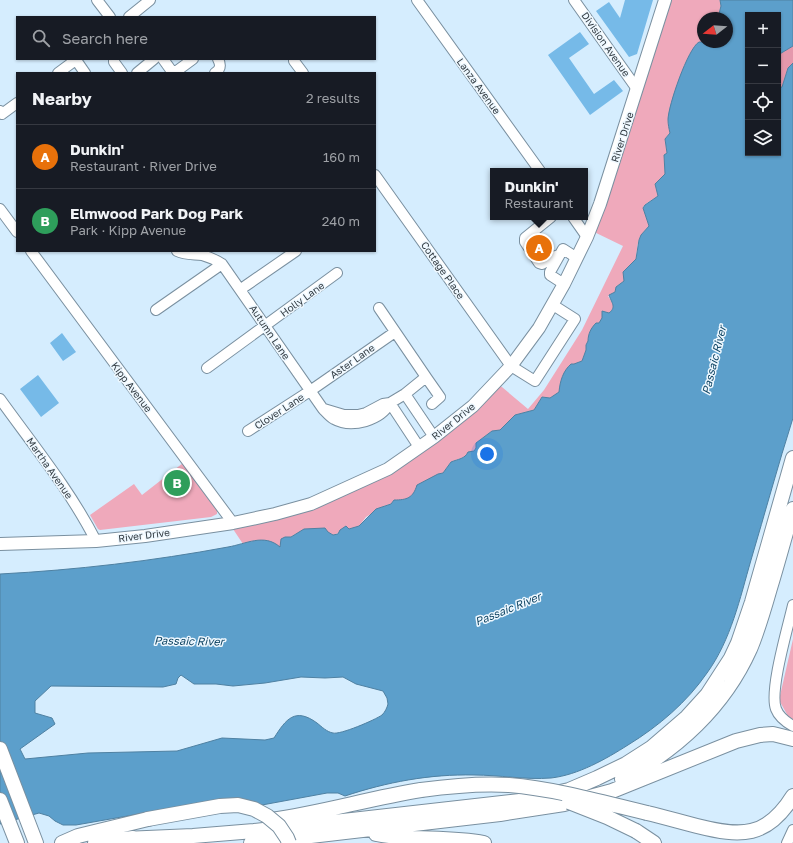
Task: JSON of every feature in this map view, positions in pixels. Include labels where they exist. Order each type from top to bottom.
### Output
[{"type":"highway","points":[[124,839],[193,836],[254,831],[520,801],[569,790],[626,764],[651,748],[687,717],[707,695],[731,658],[738,644],[752,602],[793,458]]},
{"type":"highway","points":[[765,605],[793,509]]},
{"type":"highway","points":[[544,808],[587,794],[616,782],[658,757],[691,730],[717,702],[734,678],[750,649],[793,522]]},
{"type":"highway","points":[[252,843],[544,808],[581,800],[612,791],[736,740],[772,734],[793,739]]},
{"type":"highway","points":[[0,749],[36,843]]},
{"type":"highway","points":[[95,843],[279,819],[421,790],[451,786],[509,785],[560,792],[711,830],[740,833],[752,832],[775,820],[793,796]]},
{"type":"highway","points":[[421,790],[482,788],[514,790],[545,796],[577,805],[607,817],[636,831],[654,843]]},
{"type":"highway","points":[[0,800],[17,843]]},
{"type":"highway","points":[[62,843],[78,836],[148,819],[220,806],[238,805],[267,816],[278,826],[289,843]]},
{"type":"highway","points":[[362,831],[390,837],[469,840],[484,843]]},
{"type":"main road","name":"River Drive","points":[[0,544],[96,541],[145,536],[233,523],[311,504],[388,469],[434,437],[473,406],[511,366],[539,328],[553,305],[587,237],[600,204],[665,0]]},
{"type":"street","points":[[97,0],[109,16]]},
{"type":"street","points":[[131,16],[150,0]]},
{"type":"street","name":"Lanza Avenue","points":[[418,0],[538,168]]},
{"type":"street","name":"Division Avenue","points":[[574,0],[637,88]]},
{"type":"street","points":[[59,72],[76,60],[84,72]]},
{"type":"street","points":[[114,60],[121,72]]},
{"type":"street","points":[[138,72],[153,60]]},
{"type":"street","points":[[164,60],[172,72]]},
{"type":"street","points":[[174,72],[192,60]]},
{"type":"street","points":[[216,72],[220,67],[218,60]]},
{"type":"street","points":[[294,61],[302,72]]},
{"type":"street","points":[[0,111],[2,114],[16,104]]},
{"type":"street","name":"Cottage Place","points":[[376,176],[511,366]]},
{"type":"street","points":[[0,209],[16,231]]},
{"type":"street","points":[[547,220],[525,238],[525,242],[539,263],[542,264],[553,257],[559,256]]},
{"type":"street","points":[[575,220],[587,237]]},
{"type":"street","points":[[564,284],[549,273],[563,249],[577,258]]},
{"type":"street","name":"Kipp Avenue","points":[[32,252],[233,523]]},
{"type":"street","points":[[180,252],[218,258]]},
{"type":"street","points":[[241,290],[295,252]]},
{"type":"street","points":[[156,310],[218,258]]},
{"type":"street","name":"Autumn Lane","points":[[218,258],[323,408],[344,415],[358,415],[366,413],[383,404],[390,403],[426,377]]},
{"type":"street","name":"Holly Lane","points":[[207,368],[337,273]]},
{"type":"street","points":[[511,366],[536,381],[575,319],[553,305]]},
{"type":"street","points":[[379,308],[440,397],[432,404]]},
{"type":"street","name":"Aster Lane","points":[[310,391],[395,332]]},
{"type":"street","name":"Clover Lane","points":[[248,430],[310,391]]},
{"type":"street","points":[[404,394],[434,437]]},
{"type":"street","name":"Martha Avenue","points":[[0,399],[69,494],[96,541]]},
{"type":"street","points":[[390,403],[419,448]]},
{"type":"street","points":[[793,605],[776,682],[774,701],[780,716],[793,726]]},
{"type":"street","points":[[787,843],[793,830]]},
{"type":"shaded area","points":[[665,0],[720,0],[721,6],[720,12],[697,12],[697,47],[668,119],[670,133],[665,139],[667,154],[664,155],[665,174],[655,184],[658,196],[643,207],[649,226],[642,234],[639,241],[636,259],[628,268],[624,281],[616,287],[615,292],[608,296],[614,306],[612,310],[609,313],[602,311],[602,318],[586,345],[586,350],[582,361],[573,366],[566,373],[561,382],[559,392],[550,398],[542,397],[534,410],[515,415],[500,430],[492,431],[476,443],[476,448],[471,453],[451,462],[443,473],[438,474],[409,498],[404,500],[394,500],[391,504],[384,506],[366,517],[359,526],[333,535],[328,532],[297,533],[291,537],[285,537],[280,547],[258,540],[243,544],[229,523],[311,504],[388,469],[496,382],[528,409],[544,390],[582,330],[623,246],[590,230]]},
{"type":"shaded area","points":[[793,46],[793,63],[788,68],[781,88],[781,84],[781,53]]},
{"type":"shaded area","points":[[183,463],[217,509],[217,514],[211,517],[100,530],[98,529],[90,515],[134,484],[142,495]]},
{"type":"shaded area","points":[[793,639],[793,720],[789,718],[779,700]]},
{"type":"water","name":"Passaic River","points":[[720,0],[793,0],[793,46],[781,53],[781,12],[745,12],[745,156],[781,156],[781,88],[788,68],[793,63],[793,418],[739,604],[729,633],[707,673],[691,694],[672,713],[651,730],[610,756],[571,774],[551,778],[522,778],[483,775],[441,776],[393,783],[345,796],[338,793],[327,793],[197,817],[179,818],[157,814],[139,814],[76,825],[63,825],[49,816],[39,813],[0,824],[0,574],[143,561],[261,540],[274,543],[280,547],[281,539],[291,537],[304,529],[325,528],[333,535],[338,534],[340,530],[346,526],[349,529],[359,526],[376,509],[391,504],[394,500],[406,499],[414,493],[417,485],[443,473],[451,462],[463,457],[468,452],[474,451],[476,448],[476,443],[492,431],[500,430],[515,415],[534,410],[542,397],[550,398],[559,392],[561,380],[566,370],[571,364],[582,361],[590,331],[602,318],[602,311],[609,313],[613,309],[613,304],[609,295],[615,292],[616,287],[624,281],[623,272],[636,259],[639,240],[641,235],[649,226],[643,208],[658,196],[655,184],[665,174],[664,155],[667,153],[665,139],[670,133],[668,122],[669,113],[684,66],[697,44],[697,48],[733,48],[733,12],[720,12],[721,6]],"holes":[[[181,675],[194,684],[233,686],[265,683],[301,677],[343,677],[356,684],[383,691],[387,698],[388,704],[382,715],[358,727],[337,733],[329,732],[309,718],[297,716],[292,717],[287,721],[274,738],[265,740],[222,738],[177,751],[88,753],[25,759],[20,749],[55,724],[52,718],[35,713],[35,701],[51,686],[163,687],[176,684]]]},
{"type":"building","points":[[625,0],[653,0],[637,54],[629,57],[596,11],[609,2],[620,18]]},
{"type":"building","points":[[580,32],[589,44],[569,58],[594,94],[614,80],[623,91],[590,115],[548,55]]},
{"type":"building","points":[[538,236],[549,252],[542,256],[532,241]]},
{"type":"building","points":[[62,333],[76,352],[63,361],[50,343]]},
{"type":"building","points":[[38,375],[59,403],[41,417],[20,389]]},
{"type":"place","name":"Dunkin'","points":[[539,248]]},
{"type":"place","name":"Elmwood Park Dog Park","points":[[177,483]]}]
